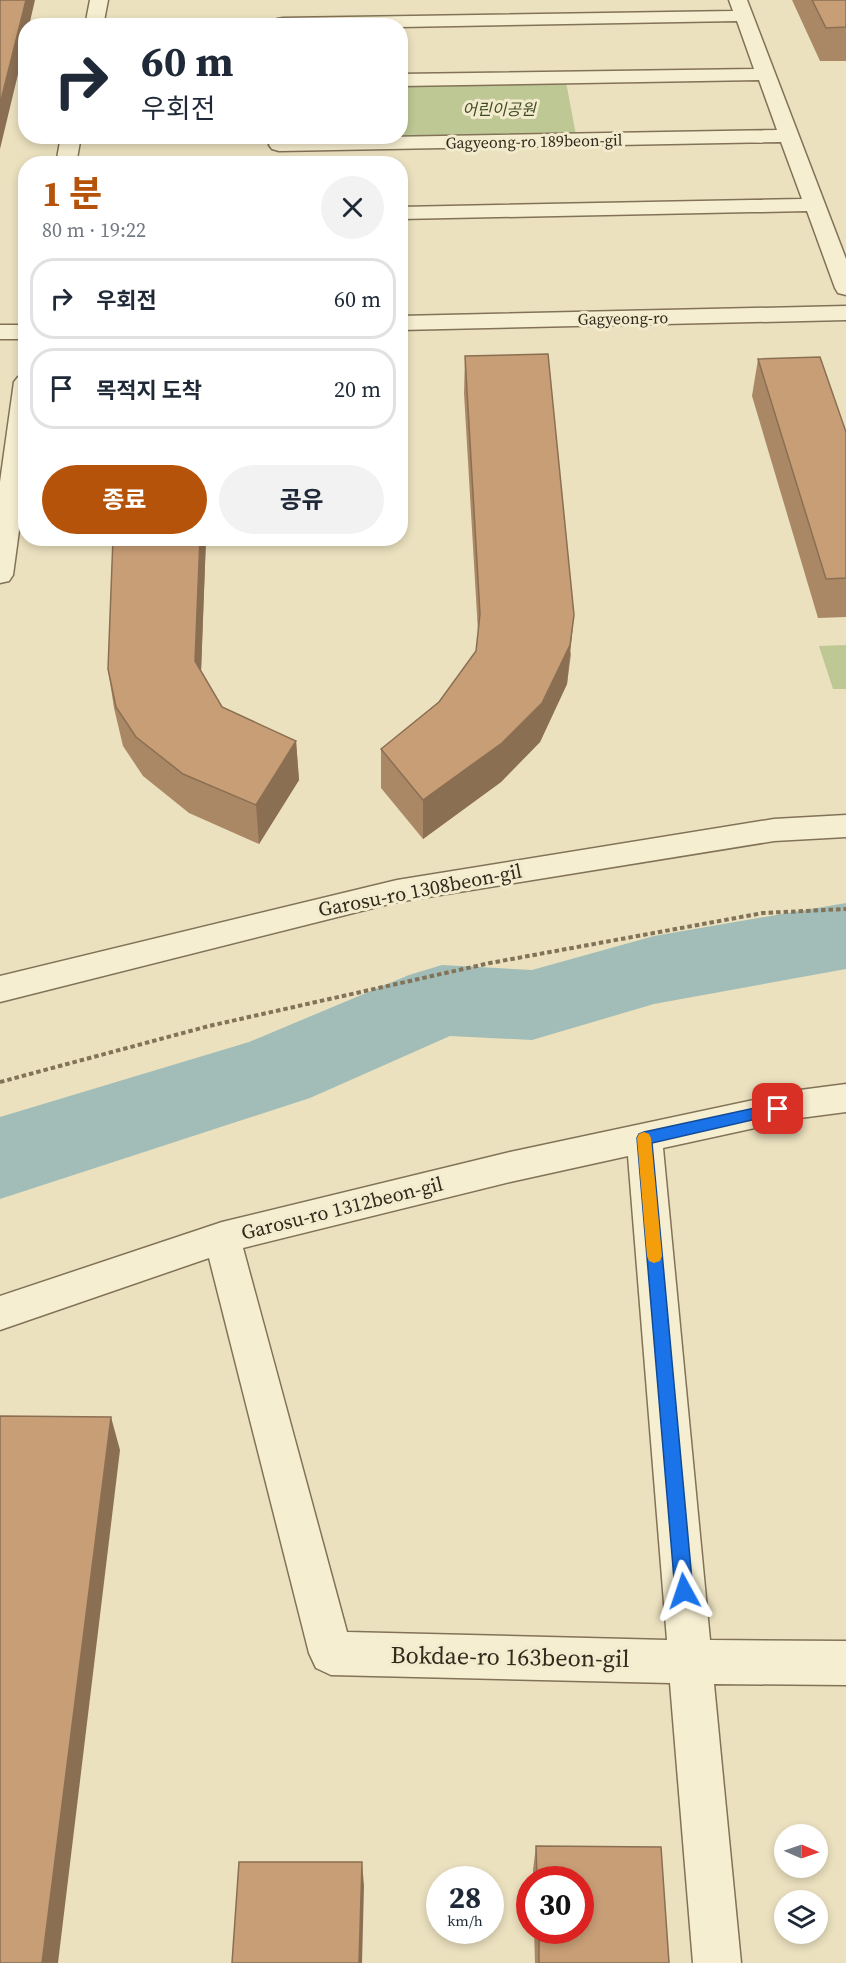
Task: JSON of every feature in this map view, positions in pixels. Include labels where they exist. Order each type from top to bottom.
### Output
[{"type":"street","points":[[95,18],[99,0]]},
{"type":"street","points":[[283,0],[283,18]]},
{"type":"street","points":[[408,20],[741,8],[846,288]]},
{"type":"street","points":[[408,80],[765,74]]},
{"type":"street","name":"Gagyeong-ro 189beon-gil","points":[[279,148],[788,136]]},
{"type":"street","points":[[408,213],[814,205]]},
{"type":"street","name":"Gagyeong-ro","points":[[408,323],[846,313]]},
{"type":"street","points":[[0,332],[18,332]]},
{"type":"street","points":[[0,575],[18,441]]},
{"type":"street","name":"Garosu-ro 1308beon-gil","points":[[0,989],[397,891],[774,830],[846,826]]},
{"type":"street","name":"Garosu-ro 1312beon-gil","points":[[331,1653],[222,1238],[510,1167],[800,1104],[846,1098]]},
{"type":"street","points":[[644,1138],[717,1963]]},
{"type":"street","points":[[0,1313],[222,1238]]},
{"type":"street","name":"Bokdae-ro 163beon-gil","points":[[331,1653],[690,1662],[846,1663]]},
{"type":"path","points":[[0,1082],[209,1026],[490,963],[763,913],[846,909]]},
{"type":"green space","name":"어린이공원","points":[[566,82],[576,135],[408,137],[408,84]]},
{"type":"green space","points":[[846,645],[846,689],[833,689],[819,646]]},
{"type":"building","points":[[0,0],[26,0],[22,18],[18,18],[18,32],[0,104]]},
{"type":"building","points":[[812,0],[846,0],[846,27],[826,28]]},
{"type":"building","points":[[548,354],[574,615],[570,645],[542,703],[502,743],[423,800],[381,749],[439,702],[476,651],[480,614],[465,356]]},
{"type":"building","points":[[820,357],[846,432],[846,578],[826,579],[758,359]]},
{"type":"building","points":[[113,546],[200,546],[195,661],[222,707],[296,741],[256,805],[183,774],[136,737],[116,707],[108,669]]},
{"type":"building","points":[[0,1416],[111,1417],[42,1963],[0,1963]]},
{"type":"building","points":[[536,1846],[661,1847],[669,1963],[539,1963],[539,1944],[594,1944],[594,1866],[537,1866]]},
{"type":"building","points":[[239,1862],[362,1862],[359,1963],[232,1963]]},
{"type":"waterway","points":[[0,1158],[276,1071],[442,1000],[532,1005],[654,970],[846,936]]},
{"type":"slow traffic","points":[[644,1138],[654,1256]]},
{"type":"route","points":[[684,1591],[644,1138],[778,1109]]}]
